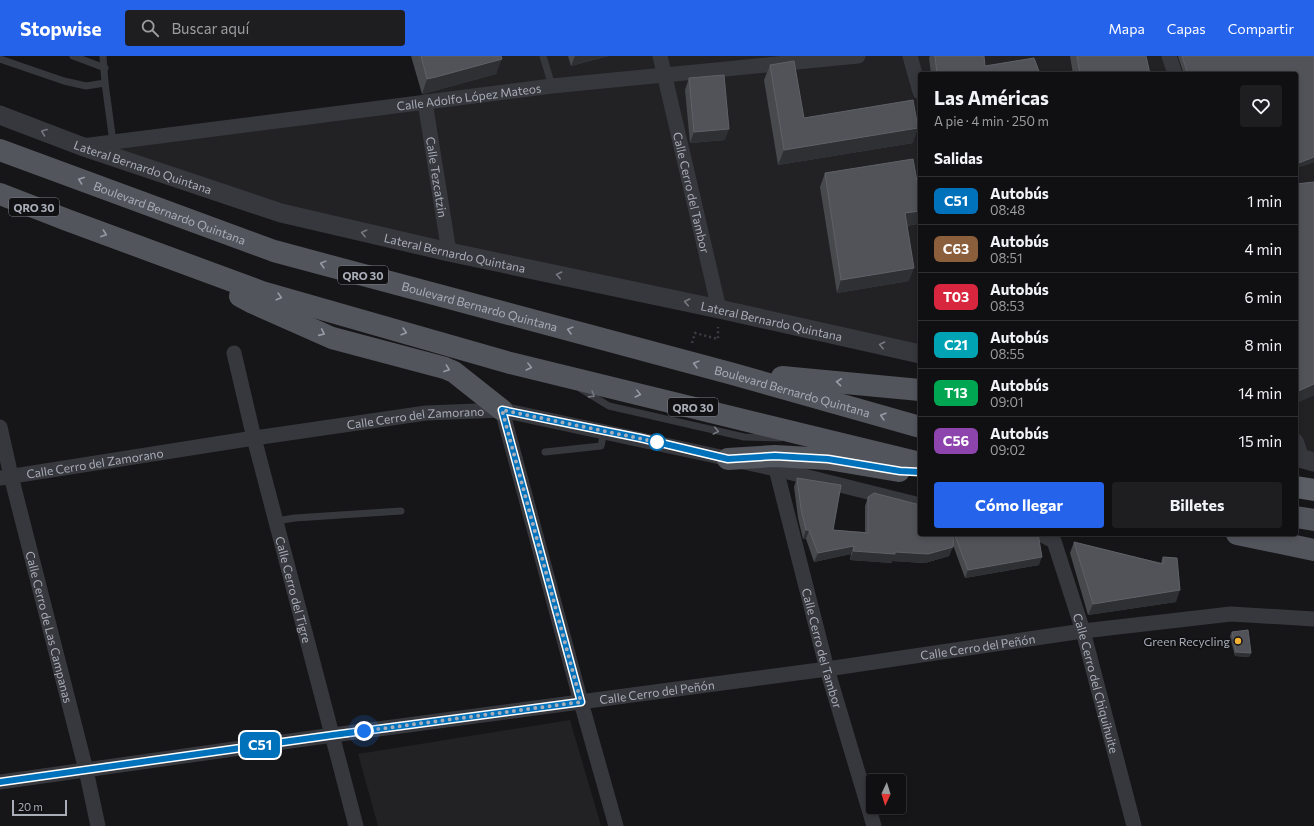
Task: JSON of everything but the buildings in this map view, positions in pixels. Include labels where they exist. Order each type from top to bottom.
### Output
[{"type":"main road","name":"Boulevard Bernardo Quintana","points":[[0,150],[274,251],[733,374],[918,426]]},
{"type":"main road","name":"QRO 30","points":[[0,194],[262,292],[495,358],[918,462]]},
{"type":"main road","points":[[174,259],[253,303],[332,338],[445,368],[454,372],[502,410]]},
{"type":"main road","points":[[733,374],[800,378],[918,390]]},
{"type":"main road","points":[[728,459],[775,456],[828,459],[900,471],[918,472]]},
{"type":"main road","points":[[1298,517],[1314,520]]},
{"type":"main road","points":[[1244,536],[1314,556]]},
{"type":"main road","points":[[1245,536],[1314,550]]},
{"type":"street","name":"Calle Cerro del Tambor","points":[[660,56],[719,309]]},
{"type":"street","name":"Calle Adolfo López Mateos","points":[[81,146],[552,86],[858,56]]},
{"type":"street","points":[[910,56],[918,85]]},
{"type":"street","points":[[1169,56],[1174,72]]},
{"type":"street","name":"Calle Tezcatzin","points":[[425,102],[449,252]]},
{"type":"street","name":"Lateral Bernardo Quintana","points":[[0,115],[81,146],[281,213],[449,252],[719,309],[918,354]]},
{"type":"street","name":"Calle Cerro del Tigre","points":[[234,353],[254,438],[356,826]]},
{"type":"street","points":[[502,410],[616,826]]},
{"type":"street","name":"Calle Cerro del Zamorano","points":[[5,477],[426,413],[502,410],[776,468],[918,504]]},
{"type":"street","name":"Calle Cerro de Las Campanas","points":[[0,427],[5,477],[86,770],[98,826]]},
{"type":"street","points":[[1298,446],[1304,459]]},
{"type":"street","name":"Calle Cerro del Tambor","points":[[776,468],[827,669],[874,826]]},
{"type":"street","name":"Calle Cerro del Chiquihuite","points":[[1044,536],[1054,541],[1083,632],[1134,826]]},
{"type":"street","name":"Calle Cerro del Peñón","points":[[0,782],[333,735],[827,669],[1083,632],[1231,614],[1314,619]]},
{"type":"lane","points":[[72,56],[105,68]]},
{"type":"lane","points":[[103,56],[113,142]]},
{"type":"lane","points":[[543,56],[552,86]]},
{"type":"lane","points":[[0,59],[64,81],[86,86],[105,83]]},
{"type":"lane","points":[[544,452],[601,446],[604,431]]},
{"type":"lane","points":[[276,521],[295,518],[401,511]]},
{"type":"path","points":[[695,333],[718,339]]},
{"type":"shaded area","points":[[419,56],[1314,56],[1314,462],[1298,458],[1298,72],[918,72],[918,354],[449,252],[81,146],[425,102]]},
{"type":"shaded area","points":[[570,720],[601,826],[378,826],[358,754]]},
{"type":"bus line","name":"C51","points":[[0,782],[581,702],[502,410],[640,438],[728,459],[775,456],[828,459],[900,471],[918,472]]},
{"type":"place","name":"Green Recycling","points":[[1238,641]]},
{"type":"route","points":[[364,731],[581,702],[502,410],[657,442]]}]
